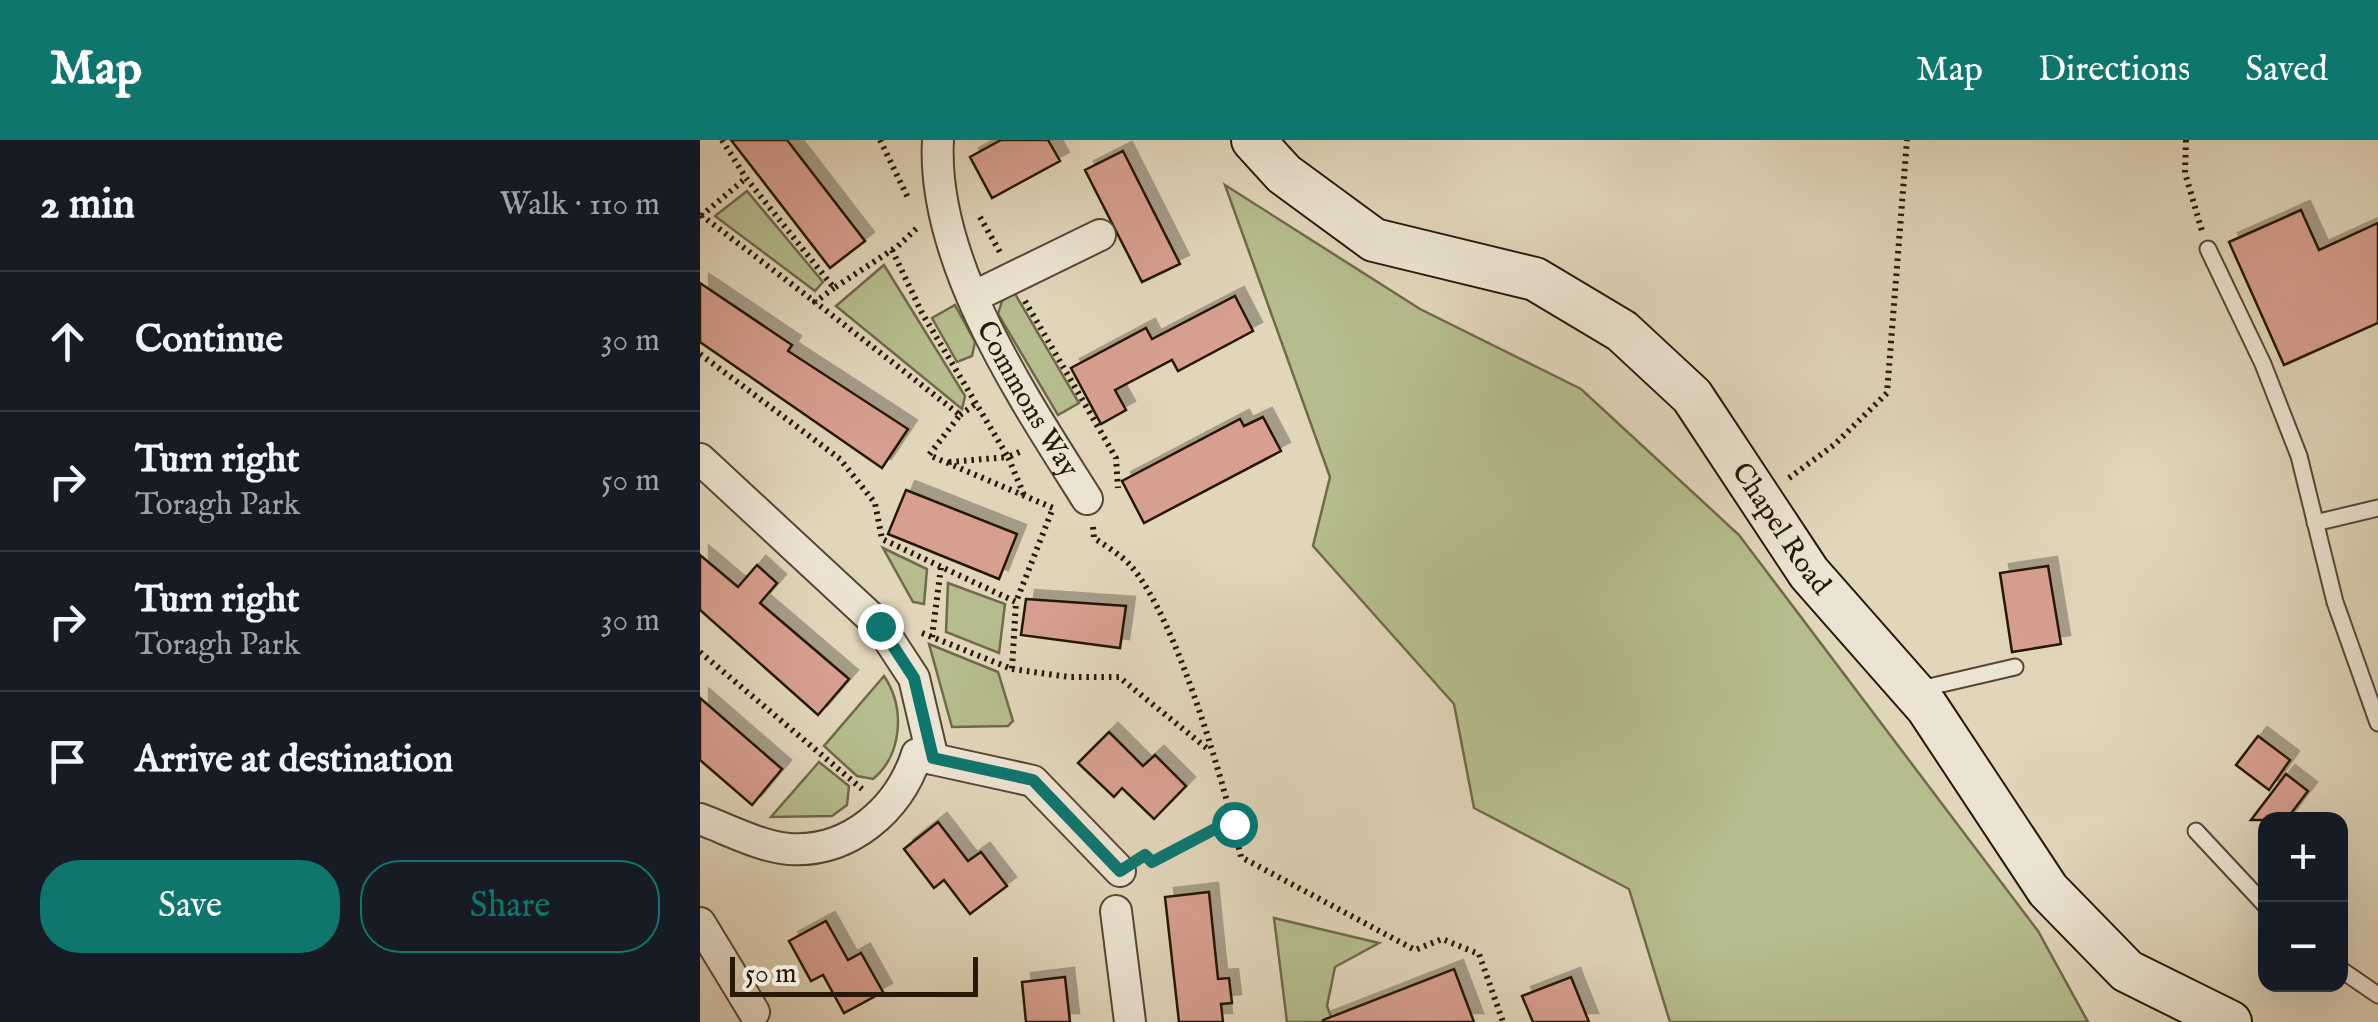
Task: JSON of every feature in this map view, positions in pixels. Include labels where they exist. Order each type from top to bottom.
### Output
[{"type":"street","name":"Commons Way","points":[[938,140],[936,174],[957,252],[994,350],[1091,513]]},
{"type":"street","name":"Chapel Road","points":[[1254,140],[1284,174],[1374,240],[1535,278],[1622,331],[1692,396],[1809,573],[1912,691],[2048,890],[2126,971],[2230,1022]]},
{"type":"street","name":"Commons Way","points":[[974,296],[1100,235]]},
{"type":"street","points":[[700,459],[880,626],[914,678],[933,758]]},
{"type":"street","points":[[700,819],[786,849],[830,848],[876,820],[911,772],[916,754],[1033,780],[1120,871]]},
{"type":"street","points":[[1116,912],[1130,1022]]},
{"type":"street","points":[[700,922],[754,1012]]},
{"type":"lane","points":[[2208,249],[2263,364],[2299,456],[2335,602],[2378,723]]},
{"type":"lane","points":[[2315,523],[2378,508]]},
{"type":"lane","points":[[1912,691],[2015,667]]},
{"type":"lane","points":[[2196,830],[2262,902]]},
{"type":"lane","points":[[2348,974],[2378,995]]},
{"type":"path","points":[[722,140],[746,178],[834,288]]},
{"type":"path","points":[[880,140],[912,207]]},
{"type":"path","points":[[1761,500],[1834,444],[1887,393],[1907,140]]},
{"type":"path","points":[[2186,140],[2185,173],[2208,249]]},
{"type":"path","points":[[746,178],[701,216],[960,415]]},
{"type":"path","points":[[976,212],[1116,458],[1091,513],[1094,538],[1129,563],[1149,590],[1213,752],[1241,857],[1415,950],[1442,939],[1479,954],[1502,1022]]},
{"type":"path","points":[[815,302],[898,246],[921,224]]},
{"type":"path","points":[[700,354],[840,459],[874,503],[882,539],[1016,602]]},
{"type":"path","points":[[976,404],[960,415],[930,454],[1053,508],[1091,513]]},
{"type":"path","points":[[948,462],[1008,457],[1024,495]]},
{"type":"path","points":[[1012,669],[1016,602],[1053,508]]},
{"type":"path","points":[[932,636],[941,567]]},
{"type":"path","points":[[916,630],[1012,669],[1069,677],[1119,677],[1213,752]]},
{"type":"path","points":[[700,652],[871,796]]},
{"type":"path","points":[[1120,871],[1145,855],[1152,862],[1232,820]]},
{"type":"green space","points":[[1225,185],[1420,309],[1581,389],[1739,535],[2038,931],[2088,1022],[1670,1022],[1629,889],[1474,808],[1454,704],[1313,546],[1330,477]]},
{"type":"green space","points":[[747,191],[823,282],[815,291],[715,216]]},
{"type":"green space","points":[[884,265],[965,396],[962,409],[836,306]]},
{"type":"green space","points":[[1014,292],[1079,403],[1058,415],[998,314],[1003,298]]},
{"type":"green space","points":[[955,305],[975,342],[972,356],[957,362],[932,318]]},
{"type":"green space","points":[[883,548],[927,569],[924,604],[913,602]]},
{"type":"green space","points":[[948,583],[1005,604],[999,653],[946,632]]},
{"type":"green space","points":[[929,644],[998,672],[1013,721],[1008,726],[952,727]]},
{"type":"green space","points":[[884,676],[895,702],[898,730],[890,757],[873,779],[857,776],[824,746]]},
{"type":"green space","points":[[819,762],[849,786],[847,805],[832,816],[771,817]]},
{"type":"green space","points":[[1274,918],[1379,943],[1335,967],[1327,1006],[1333,1022],[1287,1022]]},
{"type":"building","points":[[731,140],[787,140],[865,241],[830,268]]},
{"type":"building","points":[[1001,140],[1048,140],[1060,161],[992,198],[970,157]]},
{"type":"building","points":[[1123,151],[1180,264],[1142,282],[1085,170]]},
{"type":"building","points":[[2301,210],[2319,250],[2378,223],[2378,323],[2284,365],[2229,242]]},
{"type":"building","points":[[700,283],[792,345],[788,351],[908,429],[882,468],[700,342]]},
{"type":"building","points":[[1235,296],[1253,331],[1178,371],[1172,360],[1115,390],[1126,410],[1101,424],[1071,368],[1146,328],[1152,339]]},
{"type":"building","points":[[1263,417],[1281,451],[1144,523],[1122,481],[1240,419],[1244,426]]},
{"type":"building","points":[[906,490],[1017,534],[999,579],[888,534]]},
{"type":"building","points":[[700,555],[738,587],[757,565],[777,583],[760,603],[849,679],[818,715],[700,610]]},
{"type":"building","points":[[2048,566],[2061,644],[2012,652],[2000,573]]},
{"type":"building","points":[[1026,599],[1126,606],[1120,648],[1021,635]]},
{"type":"building","points":[[700,698],[782,769],[752,805],[700,760]]},
{"type":"building","points":[[1109,732],[1143,766],[1155,755],[1186,786],[1154,819],[1122,788],[1114,797],[1078,763]]},
{"type":"building","points":[[2258,736],[2290,760],[2269,790],[2236,765]]},
{"type":"building","points":[[2286,774],[2308,791],[2292,812],[2258,812],[2258,820],[2251,820]]},
{"type":"building","points":[[938,822],[968,861],[981,852],[1007,886],[970,914],[944,880],[934,888],[904,849]]},
{"type":"building","points":[[1209,892],[1218,979],[1229,978],[1232,1003],[1221,1004],[1223,1022],[1179,1022],[1165,897]]},
{"type":"building","points":[[826,921],[848,960],[861,953],[883,992],[844,1013],[823,975],[811,981],[789,941]]},
{"type":"building","points":[[1454,969],[1474,1022],[1323,1022],[1323,1020]]},
{"type":"building","points":[[1065,977],[1070,1022],[1026,1022],[1022,982]]},
{"type":"building","points":[[1571,977],[1589,1022],[1533,1022],[1522,996]]},
{"type":"route","points":[[880,626],[914,678],[933,758],[1033,780],[1120,871],[1145,855],[1152,862],[1232,820],[1234,824]]}]
